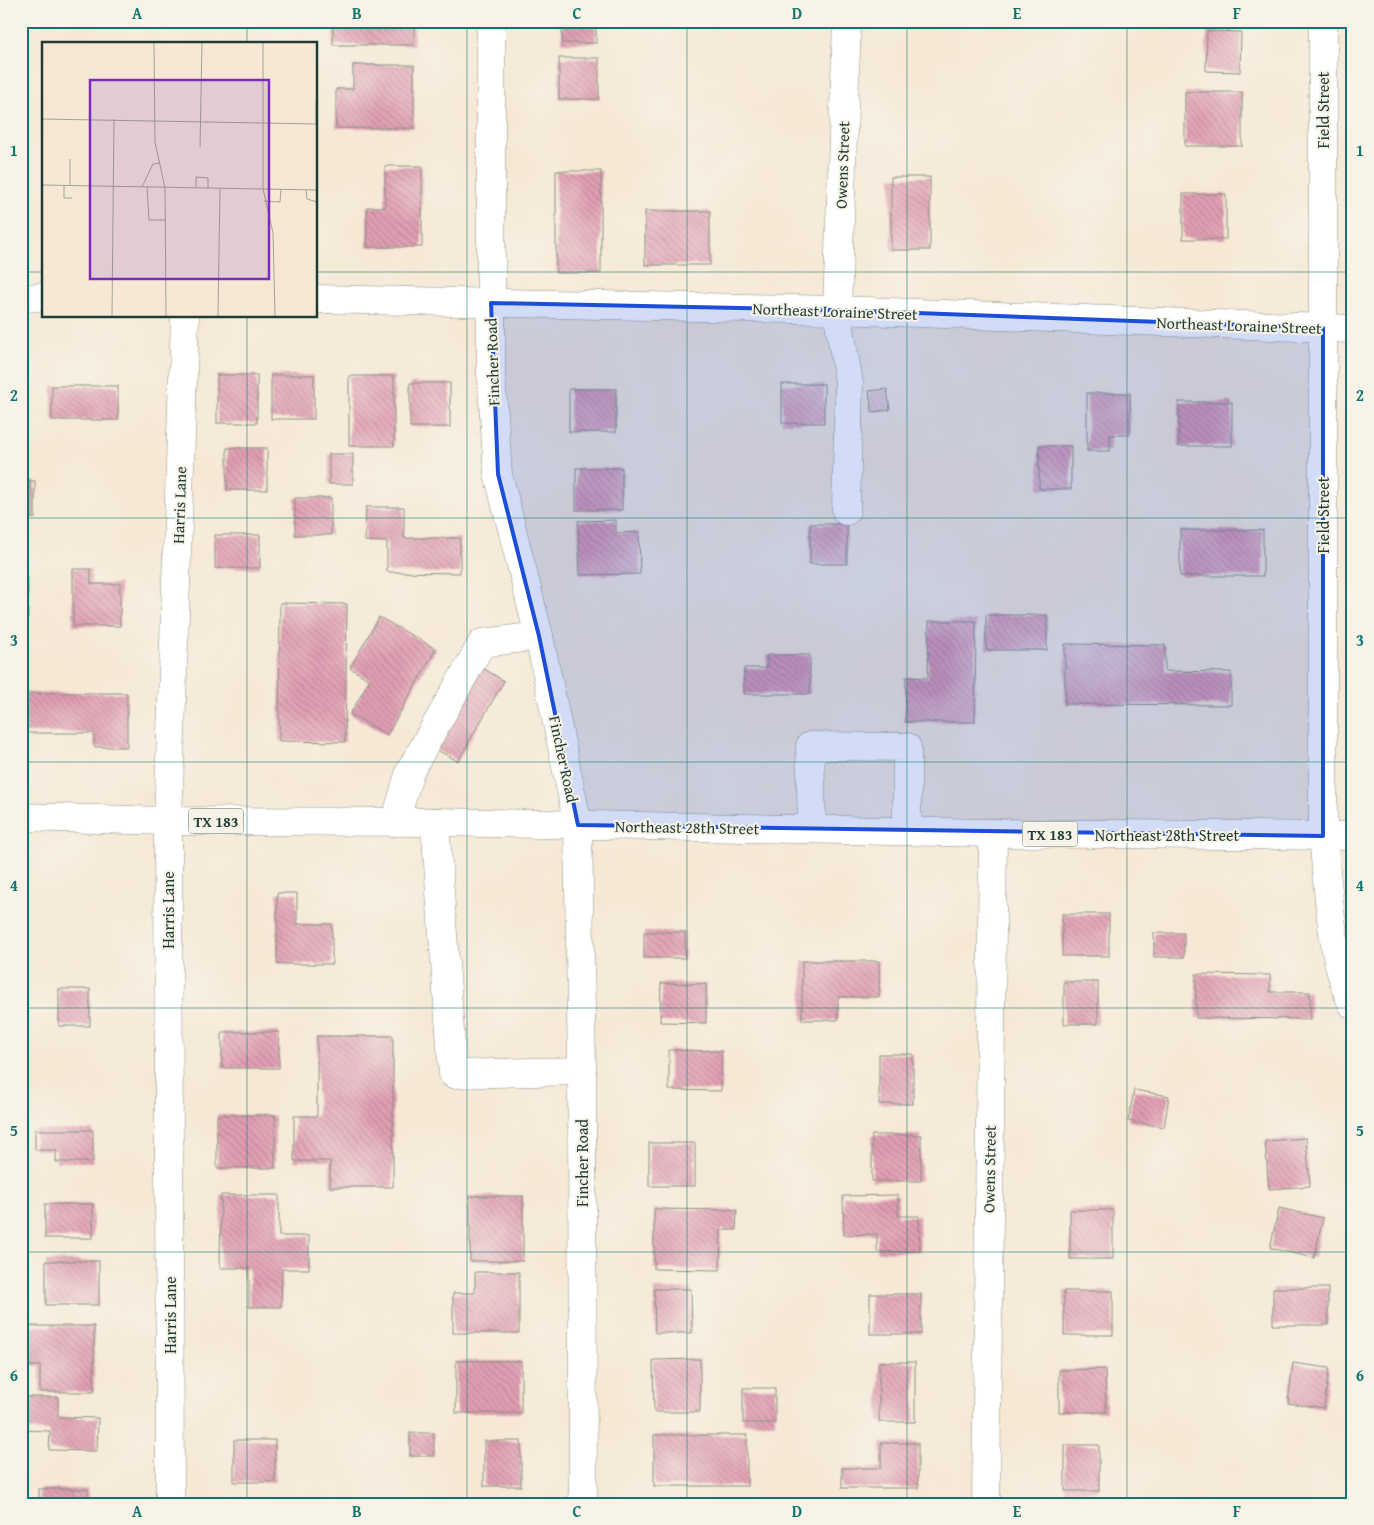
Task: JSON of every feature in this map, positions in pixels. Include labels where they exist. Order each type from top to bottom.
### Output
[{"type":"street","name":"Fincher Road","points":[[491,21],[491,372],[498,474],[539,636],[578,825],[582,1071],[583,1504]]},
{"type":"street","name":"Owens Street","points":[[846,21],[837,310],[849,383],[846,510]]},
{"type":"street","name":"Field Street","points":[[1323,21],[1323,836],[1343,931],[1343,986],[1353,1005]]},
{"type":"street","points":[[21,298],[42,297]]},
{"type":"street","name":"Northeast Loraine Street","points":[[318,299],[837,310],[1353,329]]},
{"type":"street","name":"Harris Lane","points":[[170,1504],[168,821],[185,318]]},
{"type":"street","points":[[395,822],[410,771],[482,643],[539,636]]},
{"type":"street","points":[[812,829],[810,746],[907,748],[907,830]]},
{"type":"street","name":"Northeast 28th Street","points":[[21,817],[168,821],[435,822],[993,833],[1353,836]]},
{"type":"street","points":[[435,822],[453,1074],[582,1071]]},
{"type":"street","name":"Owens Street","points":[[986,1504],[993,833]]},
{"type":"highlighted area","points":[[491,303],[837,310],[1323,328],[1323,836],[578,825],[539,636],[498,474]]},
{"type":"building","points":[[333,21],[414,21],[414,45],[333,45]]},
{"type":"building","points":[[562,21],[596,21],[596,43],[562,43]]},
{"type":"building","points":[[1207,31],[1241,32],[1240,72],[1206,71]]},
{"type":"building","points":[[559,58],[599,58],[599,99],[559,99]]},
{"type":"building","points":[[353,65],[414,65],[414,128],[336,128],[336,89],[353,89]]},
{"type":"building","points":[[1185,92],[1242,92],[1242,146],[1185,146]]},
{"type":"building","points":[[385,166],[422,166],[422,247],[367,247],[367,207],[385,207]]},
{"type":"building","points":[[556,171],[601,171],[601,273],[556,273]]},
{"type":"building","points":[[891,177],[930,177],[930,250],[891,250]]},
{"type":"building","points":[[1183,194],[1226,194],[1226,239],[1183,239]]},
{"type":"building","points":[[645,211],[710,211],[710,265],[645,265]]},
{"type":"building","points":[[217,375],[257,375],[257,423],[217,423]]},
{"type":"building","points":[[271,375],[314,375],[314,419],[271,419]]},
{"type":"building","points":[[349,376],[394,376],[394,446],[349,446]]},
{"type":"building","points":[[410,383],[450,383],[450,427],[410,427]]},
{"type":"building","points":[[782,384],[824,384],[824,423],[782,423]]},
{"type":"building","points":[[52,386],[118,386],[118,420],[52,420]]},
{"type":"building","points":[[569,389],[616,389],[616,432],[569,432]]},
{"type":"building","points":[[887,389],[890,410],[872,412],[869,391]]},
{"type":"building","points":[[1087,393],[1130,393],[1130,435],[1110,435],[1110,451],[1087,451]]},
{"type":"building","points":[[1179,402],[1232,402],[1232,446],[1179,446]]},
{"type":"building","points":[[1039,446],[1071,446],[1071,489],[1039,489]]},
{"type":"building","points":[[227,448],[267,448],[267,490],[227,490]]},
{"type":"building","points":[[329,454],[353,454],[353,484],[329,484]]},
{"type":"building","points":[[576,468],[622,468],[622,510],[576,510]]},
{"type":"building","points":[[21,481],[35,481],[35,518],[21,518]]},
{"type":"building","points":[[295,498],[331,498],[331,535],[295,535]]},
{"type":"building","points":[[366,507],[404,507],[404,538],[460,538],[460,573],[387,572],[387,542],[365,541]]},
{"type":"building","points":[[616,520],[616,533],[639,532],[640,574],[580,575],[578,521]]},
{"type":"building","points":[[810,524],[847,524],[847,564],[810,564]]},
{"type":"building","points":[[1180,530],[1263,530],[1263,576],[1180,576]]},
{"type":"building","points":[[215,535],[260,535],[260,568],[215,568]]},
{"type":"building","points":[[73,569],[91,569],[91,584],[120,584],[120,626],[73,626]]},
{"type":"building","points":[[21,578],[28,578],[28,618],[21,618]]},
{"type":"building","points":[[280,603],[347,604],[345,742],[279,741]]},
{"type":"building","points":[[986,615],[1047,615],[1047,650],[986,650]]},
{"type":"building","points":[[379,617],[436,649],[387,735],[350,714],[370,680],[350,668]]},
{"type":"building","points":[[929,621],[976,621],[975,722],[905,722],[906,677],[928,678]]},
{"type":"building","points":[[1065,644],[1165,645],[1165,671],[1231,672],[1231,705],[1065,704]]},
{"type":"building","points":[[767,655],[810,655],[810,694],[744,694],[744,668],[767,668]]},
{"type":"building","points":[[476,664],[504,681],[458,761],[429,746]]},
{"type":"building","points":[[21,693],[127,693],[127,747],[94,747],[94,733],[21,733]]},
{"type":"building","points":[[277,893],[297,893],[297,924],[332,924],[332,964],[277,964]]},
{"type":"building","points":[[1062,914],[1109,914],[1109,956],[1062,956]]},
{"type":"building","points":[[644,932],[685,932],[685,958],[644,958]]},
{"type":"building","points":[[1154,933],[1184,933],[1184,957],[1154,957]]},
{"type":"building","points":[[802,961],[879,961],[879,997],[838,997],[838,1020],[802,1020]]},
{"type":"building","points":[[1196,974],[1270,975],[1270,992],[1310,992],[1310,1019],[1196,1018]]},
{"type":"building","points":[[1064,982],[1098,982],[1098,1024],[1064,1024]]},
{"type":"building","points":[[661,983],[706,984],[706,1023],[660,1022]]},
{"type":"building","points":[[59,989],[90,989],[90,1026],[59,1026]]},
{"type":"building","points":[[222,1032],[279,1032],[279,1068],[222,1068]]},
{"type":"building","points":[[317,1036],[393,1036],[393,1187],[330,1187],[330,1161],[294,1161],[294,1116],[317,1116]]},
{"type":"building","points":[[669,1050],[722,1051],[721,1091],[669,1090]]},
{"type":"building","points":[[879,1054],[913,1054],[913,1104],[879,1104]]},
{"type":"building","points":[[1134,1090],[1169,1096],[1164,1127],[1128,1121]]},
{"type":"building","points":[[217,1115],[275,1115],[275,1168],[217,1168]]},
{"type":"building","points":[[35,1130],[93,1130],[93,1162],[56,1162],[56,1150],[35,1150]]},
{"type":"building","points":[[872,1135],[921,1135],[921,1181],[872,1181]]},
{"type":"building","points":[[1306,1138],[1310,1186],[1269,1189],[1265,1141]]},
{"type":"building","points":[[649,1143],[695,1143],[695,1186],[649,1186]]},
{"type":"building","points":[[221,1195],[279,1195],[279,1236],[309,1236],[309,1269],[282,1269],[281,1307],[249,1307],[249,1268],[220,1268]]},
{"type":"building","points":[[898,1195],[898,1216],[919,1216],[920,1251],[877,1252],[877,1234],[844,1235],[843,1196]]},
{"type":"building","points":[[470,1196],[523,1196],[523,1261],[470,1261]]},
{"type":"building","points":[[45,1204],[93,1204],[93,1238],[45,1238]]},
{"type":"building","points":[[1279,1208],[1323,1218],[1314,1258],[1270,1248]]},
{"type":"building","points":[[654,1209],[737,1210],[736,1230],[721,1230],[720,1270],[654,1269]]},
{"type":"building","points":[[1070,1210],[1113,1210],[1113,1259],[1070,1259]]},
{"type":"building","points":[[46,1261],[99,1261],[99,1305],[46,1305]]},
{"type":"building","points":[[475,1272],[519,1272],[519,1333],[453,1333],[453,1293],[475,1293]]},
{"type":"building","points":[[1273,1288],[1328,1288],[1328,1325],[1273,1325]]},
{"type":"building","points":[[654,1289],[691,1289],[692,1333],[655,1333]]},
{"type":"building","points":[[1064,1291],[1113,1291],[1113,1335],[1064,1335]]},
{"type":"building","points":[[870,1294],[921,1294],[921,1334],[870,1334]]},
{"type":"building","points":[[21,1326],[94,1326],[94,1392],[40,1392],[40,1366],[21,1366]]},
{"type":"building","points":[[700,1359],[700,1412],[654,1412],[653,1360]]},
{"type":"building","points":[[456,1361],[521,1361],[521,1413],[456,1413]]},
{"type":"building","points":[[879,1362],[915,1362],[915,1422],[879,1422]]},
{"type":"building","points":[[1293,1363],[1329,1368],[1324,1408],[1288,1403]]},
{"type":"building","points":[[1105,1369],[1106,1412],[1059,1412],[1059,1370]]},
{"type":"building","points":[[743,1388],[775,1388],[775,1423],[743,1423]]},
{"type":"building","points":[[21,1397],[58,1397],[58,1417],[98,1418],[97,1451],[49,1450],[50,1431],[21,1430]]},
{"type":"building","points":[[410,1433],[434,1433],[434,1456],[410,1456]]},
{"type":"building","points":[[654,1435],[747,1435],[747,1486],[654,1486]]},
{"type":"building","points":[[234,1440],[275,1440],[275,1482],[234,1482]]},
{"type":"building","points":[[484,1441],[521,1441],[521,1486],[484,1486]]},
{"type":"building","points":[[881,1443],[918,1443],[918,1488],[842,1488],[842,1468],[881,1468]]},
{"type":"building","points":[[1065,1445],[1099,1445],[1099,1491],[1065,1491]]},
{"type":"building","points":[[39,1489],[88,1489],[88,1504],[39,1504]]}]
